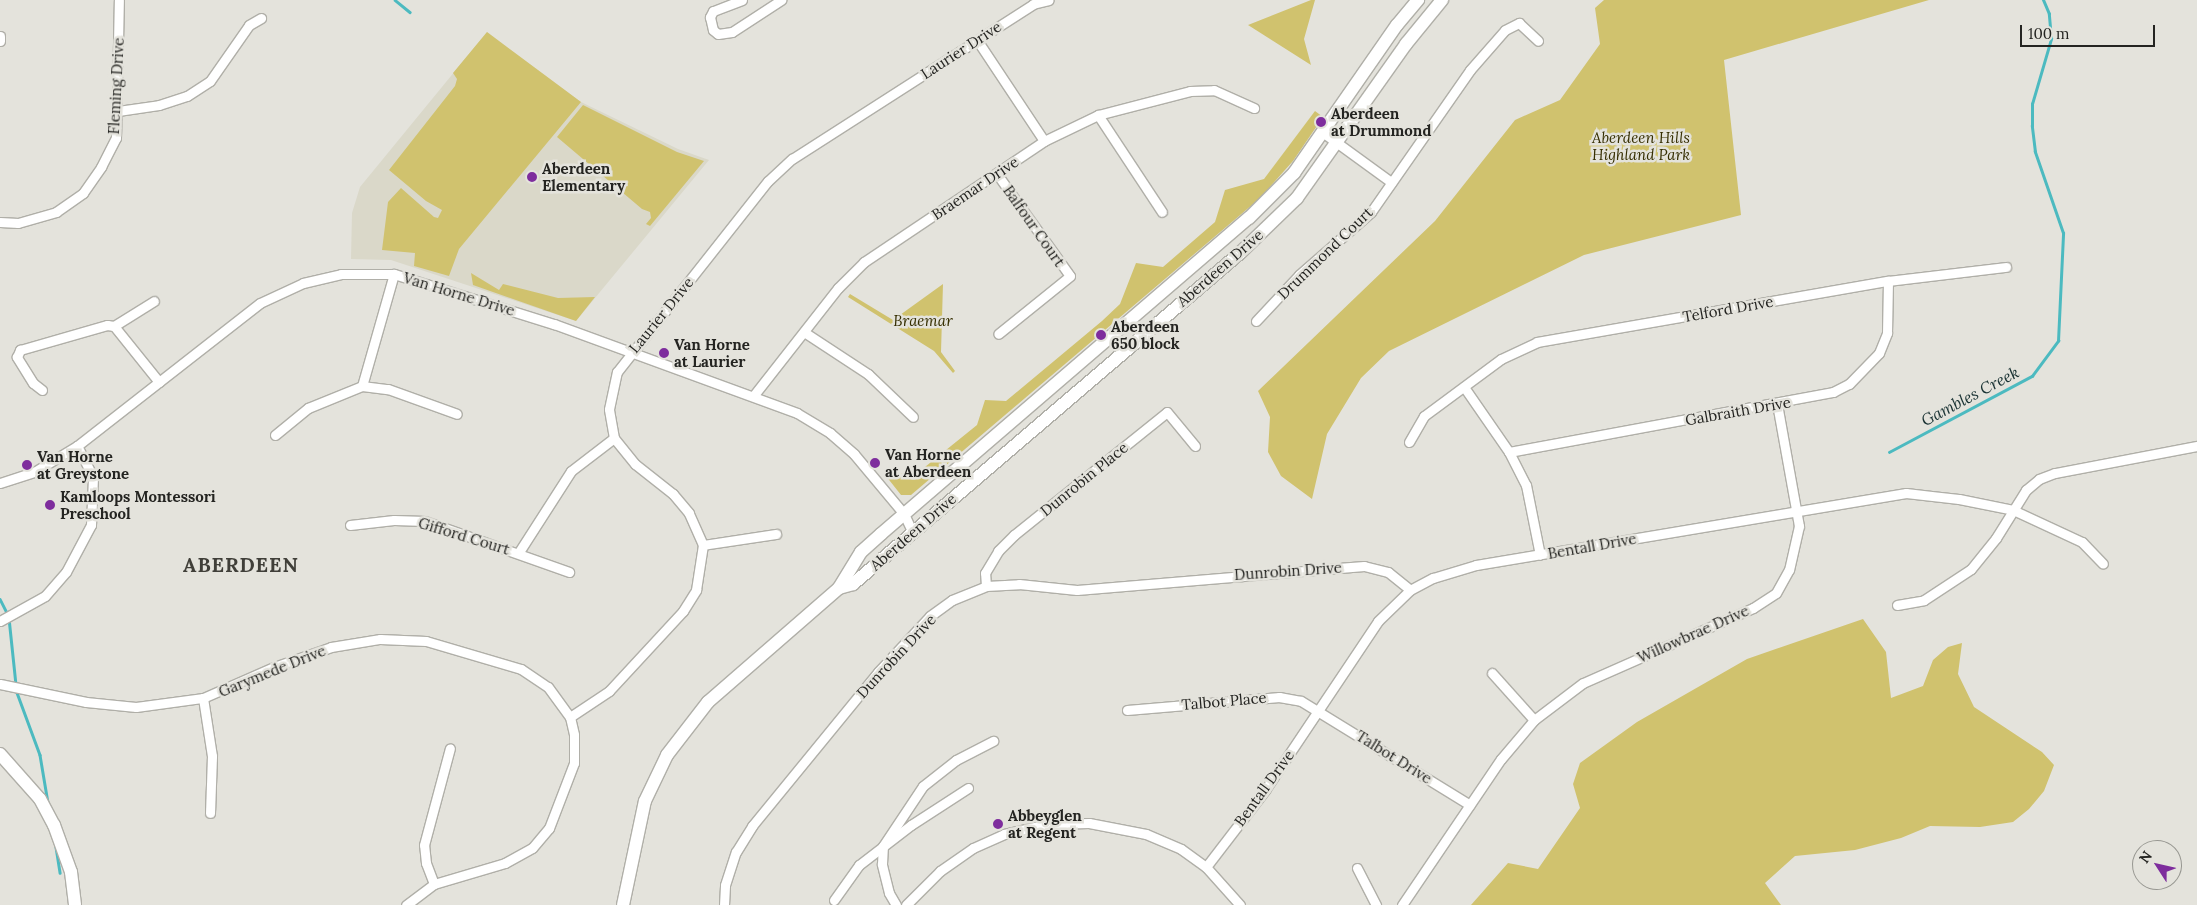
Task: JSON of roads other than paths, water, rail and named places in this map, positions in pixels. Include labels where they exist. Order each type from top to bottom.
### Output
[{"type":"main road","name":"Aberdeen Drive","points":[[623,905],[638,820],[667,754],[708,702],[839,588],[861,552],[1249,218],[1294,173],[1325,134],[1397,25],[1418,0]]},
{"type":"main road","name":"Aberdeen Drive","points":[[839,588],[853,584],[912,531],[1240,253],[1297,198],[1338,144],[1406,44],[1442,0]]},
{"type":"main road","points":[[0,754],[40,799],[54,825],[71,872],[75,905]]},
{"type":"street","name":"Fleming Drive","points":[[0,222],[18,223],[56,212],[83,193],[102,167],[116,138],[119,0]]},
{"type":"street","points":[[742,0],[713,11],[710,17],[712,30],[718,34],[732,32],[781,0]]},
{"type":"street","name":"Laurier Drive","points":[[614,438],[610,391],[617,372],[631,351],[768,181],[786,165],[1032,2],[1049,0]]},
{"type":"street","points":[[118,111],[159,105],[187,96],[210,81],[249,26],[261,18]]},
{"type":"street","name":"Drummond Court","points":[[1256,321],[1298,275],[1371,212],[1470,70],[1505,30],[1519,23],[1538,42]]},
{"type":"street","points":[[0,36],[0,42]]},
{"type":"street","points":[[977,40],[1044,141]]},
{"type":"street","name":"Braemar Drive","points":[[754,395],[804,332],[864,262],[1044,141],[1098,115],[1190,91],[1214,90],[1254,108]]},
{"type":"street","points":[[1098,115],[1162,212]]},
{"type":"street","points":[[1325,134],[1391,182]]},
{"type":"street","name":"Balfour Court","points":[[997,174],[1070,276],[998,334]]},
{"type":"street","name":"Telford Drive","points":[[1409,442],[1424,416],[1501,359],[1537,342],[1888,281],[2006,266]]},
{"type":"street","name":"Van Horne Drive","points":[[0,483],[34,472],[77,446],[260,303],[303,283],[341,274],[394,274],[453,290],[631,351],[754,395],[797,413],[830,433],[854,454],[904,514],[912,531]]},
{"type":"street","points":[[362,386],[394,274]]},
{"type":"street","name":"Galbraith Drive","points":[[1509,452],[1777,404],[1833,392],[1866,370],[1879,353],[1887,332],[1888,281]]},
{"type":"street","points":[[42,390],[33,383],[17,357],[20,350],[108,325],[114,326],[154,301]]},
{"type":"street","points":[[114,326],[159,382]]},
{"type":"street","points":[[804,332],[868,374],[913,417]]},
{"type":"street","points":[[275,435],[308,408],[362,386],[388,389],[457,414]]},
{"type":"street","points":[[1464,388],[1509,452],[1526,484],[1540,555]]},
{"type":"street","name":"Willowbrae Drive","points":[[1402,905],[1470,805],[1534,720],[1582,683],[1753,608],[1776,593],[1789,570],[1795,551],[1799,526],[1777,404]]},
{"type":"street","name":"Dunrobin Place","points":[[986,586],[984,573],[1014,535],[1167,412],[1195,446]]},
{"type":"street","points":[[570,717],[609,690],[683,611],[696,590],[703,546],[684,506],[673,494],[635,464],[614,438]]},
{"type":"street","name":"Gifford Court","points":[[519,552],[571,471],[614,438]]},
{"type":"street","points":[[0,621],[45,596],[66,572],[91,525],[93,477],[77,446]]},
{"type":"street","points":[[1897,605],[1924,600],[1971,568],[1996,538],[2013,510],[2033,485],[2055,473],[2197,446]]},
{"type":"street","name":"Bentall Drive","points":[[1206,867],[1265,790],[1378,621],[1410,590],[1433,578],[1476,565],[1906,493],[1959,498],[2013,510],[2082,542],[2103,564]]},
{"type":"street","name":"Gifford Court","points":[[350,526],[394,520],[425,521],[519,552],[569,572]]},
{"type":"street","points":[[703,546],[776,534]]},
{"type":"street","name":"Dunrobin Drive","points":[[724,905],[726,885],[736,852],[783,786],[878,672],[930,616],[952,600],[986,586],[1019,584],[1077,590],[1364,566],[1388,572],[1410,590]]},
{"type":"street","name":"Garymede Drive","points":[[0,684],[86,702],[136,706],[204,698],[274,666],[331,647],[380,639],[426,641],[521,669],[548,687],[570,717],[574,735],[574,763],[549,828],[532,848],[505,863],[434,884],[406,905]]},
{"type":"street","points":[[1492,673],[1534,720]]},
{"type":"street","name":"Talbot Place","points":[[1127,710],[1279,697],[1319,709]]},
{"type":"street","points":[[204,698],[212,756],[210,813]]},
{"type":"street","name":"Talbot Drive","points":[[1319,709],[1470,805]]},
{"type":"street","points":[[896,905],[889,893],[882,864],[883,846],[923,786],[956,760],[993,740]]},
{"type":"street","points":[[434,884],[426,863],[424,844],[450,748]]},
{"type":"street","points":[[834,900],[859,866],[883,846],[968,788]]},
{"type":"street","points":[[906,905],[940,871],[973,848],[1004,834],[1047,824],[1089,822],[1146,834],[1181,849],[1206,867],[1240,905]]},
{"type":"street","points":[[1357,868],[1376,905]]},
{"type":"waterway","points":[[395,0],[410,12]]},
{"type":"waterway","name":"Gambles Creek","points":[[1889,452],[2032,376],[2058,341],[2063,233],[2035,152],[2032,126],[2032,104],[2051,39],[2049,14],[2043,0]]},
{"type":"waterway","points":[[0,599],[7,613]]},
{"type":"waterway","points":[[9,618],[16,685]]},
{"type":"waterway","points":[[16,690],[40,755],[48,803]]},
{"type":"waterway","points":[[56,847],[60,873]]},
{"type":"place","name":"Aberdeen at Drummond","points":[[1321,122]]},
{"type":"place","name":"Aberdeen Elementary","points":[[532,177]]},
{"type":"place","name":"Aberdeen 650 block","points":[[1101,335]]},
{"type":"place","name":"Van Horne at Laurier","points":[[664,353]]},
{"type":"place","name":"Van Horne at Aberdeen","points":[[875,463]]},
{"type":"place","name":"Van Horne at Greystone","points":[[27,465]]},
{"type":"place","name":"Kamloops Montessori Preschool","points":[[50,505]]},
{"type":"place","name":"Abbeyglen at Regent","points":[[998,824]]},
{"type":"district","name":"ABERDEEN","points":[[241,564]]},
{"type":"park label","name":"Aberdeen Hills Highland Park","points":[[1641,146]]},
{"type":"park label","name":"Braemar","points":[[923,321]]}]
